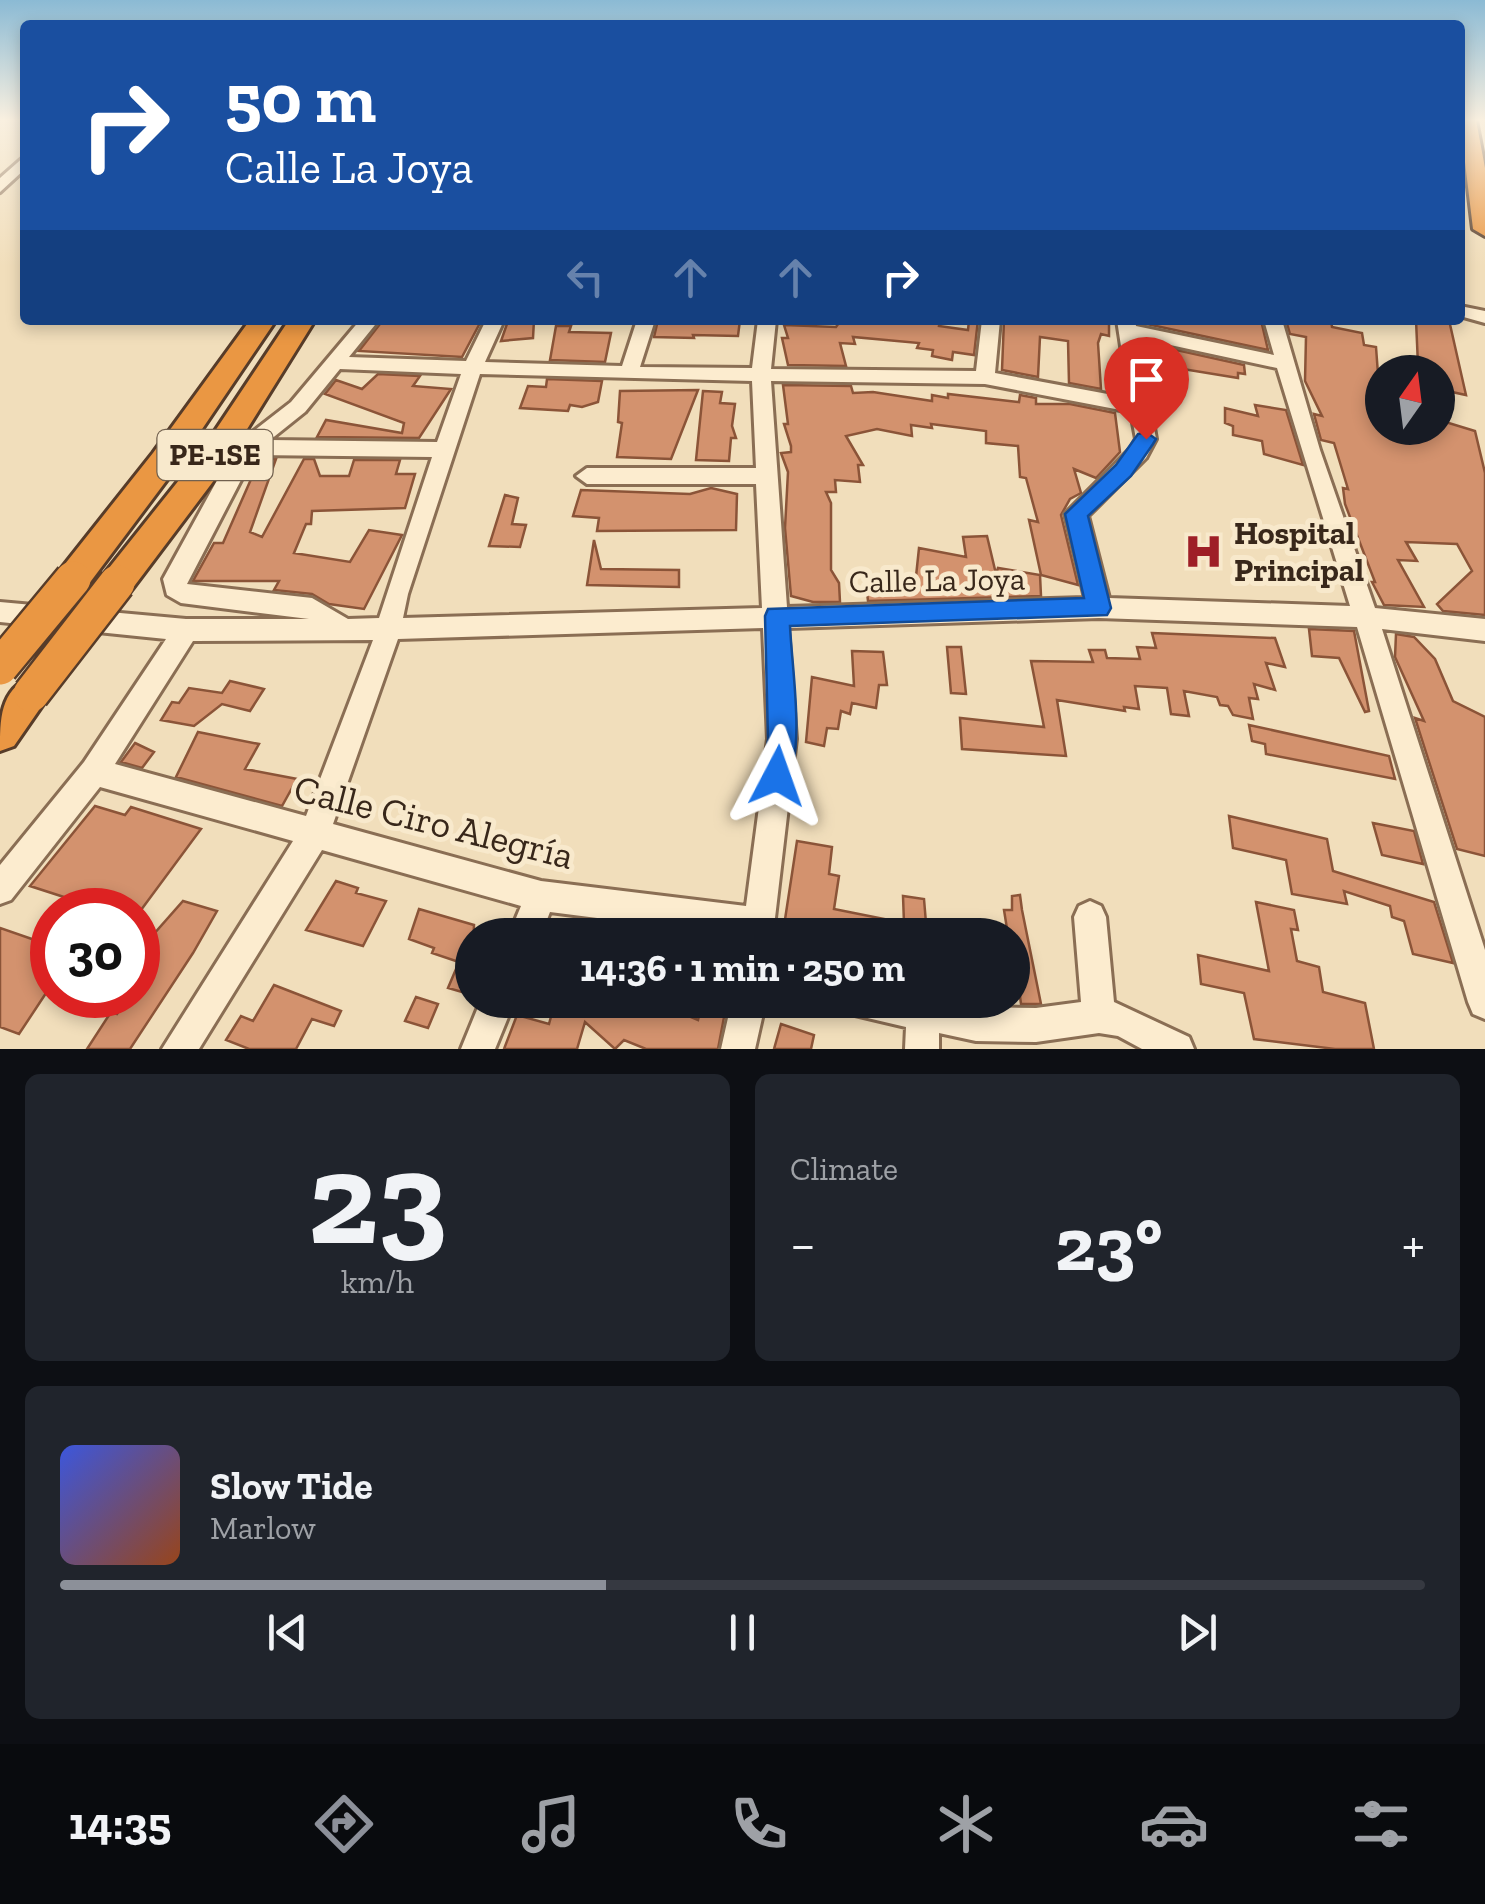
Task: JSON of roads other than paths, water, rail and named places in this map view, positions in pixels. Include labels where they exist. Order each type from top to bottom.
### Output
[{"type":"highway","points":[[1475,169],[1485,229]]},
{"type":"highway","name":"PE-1SE","points":[[0,666],[164,461],[259,325]]},
{"type":"highway","name":"PE-1SE","points":[[0,733],[208,464],[299,325]]},
{"type":"street","points":[[208,464],[248,447],[290,415],[366,325]]},
{"type":"street","points":[[180,1049],[314,835],[390,629],[396,594],[472,367],[493,325]]},
{"type":"street","points":[[629,374],[644,325]]},
{"type":"street","points":[[760,918],[782,739],[761,375],[766,325]]},
{"type":"street","points":[[985,378],[990,325]]},
{"type":"street","points":[[1099,608],[1076,514],[1139,454],[1146,439],[1127,325],[1283,363]]},
{"type":"street","points":[[1274,325],[1485,1002]]},
{"type":"street","points":[[336,363],[629,374],[985,378],[1142,407]]},
{"type":"street","points":[[248,447],[444,450]]},
{"type":"street","points":[[248,447],[181,564],[174,588],[181,593],[312,608],[344,629]]},
{"type":"street","points":[[587,476],[768,476]]},
{"type":"street","name":"Calle La Joya","points":[[0,612],[186,630],[390,629],[1099,608],[1366,617],[1485,630]]},
{"type":"street","points":[[0,890],[94,772],[186,630]]},
{"type":"street","name":"Calle Ciro Alegría","points":[[94,772],[541,896],[686,918]]},
{"type":"street","points":[[532,918],[541,896]]},
{"type":"street","points":[[1090,917],[1100,1016]]},
{"type":"street","points":[[944,1018],[976,1024],[1036,1025],[1100,1016],[1122,1020],[1177,1049]]},
{"type":"street","points":[[478,1049],[491,1018]]},
{"type":"street","points":[[738,1049],[744,1018]]},
{"type":"street","points":[[922,1049],[923,1018]]},
{"type":"place","name":"Hospital Principal","points":[[1204,551]]}]
